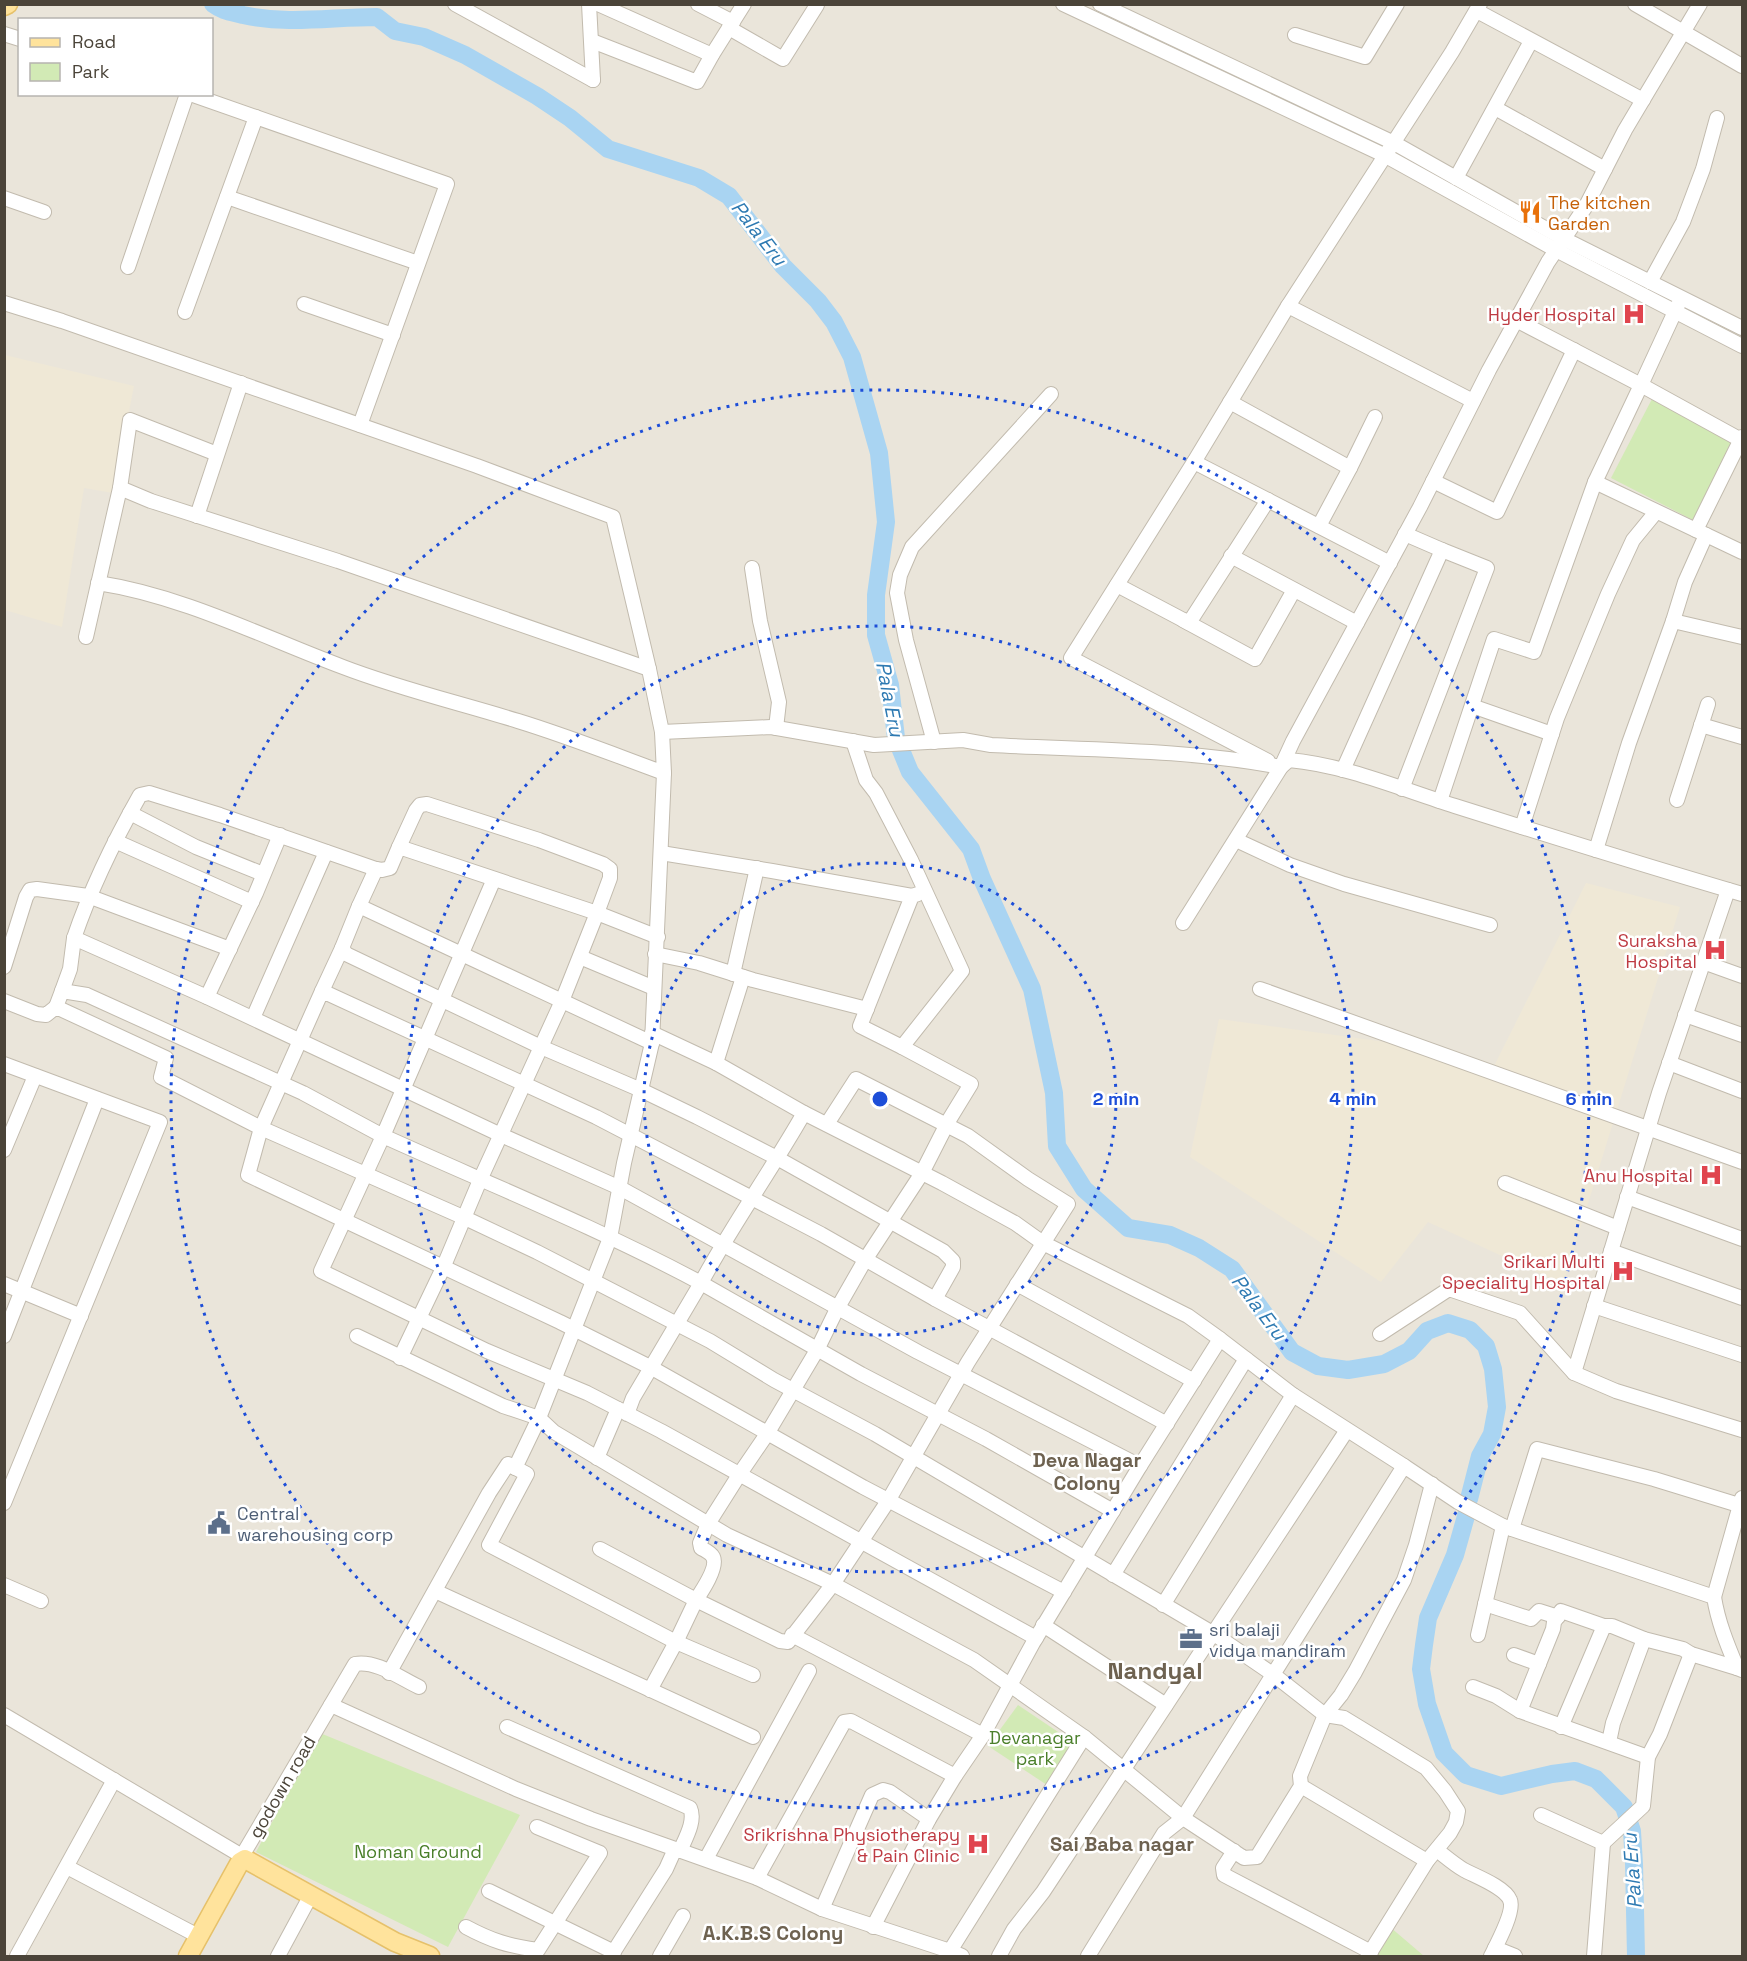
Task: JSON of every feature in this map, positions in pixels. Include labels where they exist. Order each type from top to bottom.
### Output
[{"type":"main road","points":[[188,1956],[244,1857],[395,1942],[429,1956]]},
{"type":"street","points":[[455,4],[593,80],[589,4]]},
{"type":"street","points":[[598,4],[712,55]]},
{"type":"street","points":[[698,4],[783,59],[817,6],[815,4]]},
{"type":"street","points":[[591,41],[697,82],[744,4]]},
{"type":"street","points":[[1063,4],[1386,156],[1560,244],[1650,282],[1743,328]]},
{"type":"street","points":[[1100,4],[1394,142],[1560,244],[1675,311],[1743,346]]},
{"type":"street","points":[[1294,35],[1365,57],[1397,4]]},
{"type":"street","points":[[1635,4],[1743,66]]},
{"type":"street","points":[[1183,923],[1281,767],[1516,320],[1560,244],[1586,206],[1643,100],[1700,4]]},
{"type":"street","points":[[1281,767],[1071,658],[1194,462],[1288,306],[1479,8],[1531,41],[1643,100]]},
{"type":"street","points":[[1456,178],[1531,41]]},
{"type":"street","points":[[128,267],[188,96]]},
{"type":"street","points":[[195,96],[447,184],[360,426]]},
{"type":"street","points":[[1495,108],[1605,169]]},
{"type":"street","points":[[185,312],[256,117]]},
{"type":"street","points":[[1650,282],[1683,222],[1703,169],[1717,118]]},
{"type":"street","points":[[227,196],[418,263]]},
{"type":"street","points":[[4,198],[44,212]]},
{"type":"street","points":[[1440,801],[1494,639],[1534,652],[1595,482],[1681,297]]},
{"type":"street","points":[[4,303],[241,383],[477,466],[613,517],[662,732],[664,773],[652,1038],[610,1238],[539,1418],[515,1468]]},
{"type":"street","points":[[304,304],[393,335]]},
{"type":"street","points":[[1288,306],[1473,402]]},
{"type":"street","points":[[1516,320],[1742,438],[1701,533],[1673,621],[1629,743],[1596,850]]},
{"type":"street","points":[[1433,481],[1497,512],[1574,350]]},
{"type":"street","points":[[196,516],[241,383]]},
{"type":"street","points":[[934,742],[906,640],[897,593],[900,576],[912,547],[1051,394]]},
{"type":"street","points":[[1230,402],[1350,468]]},
{"type":"street","points":[[1319,526],[1375,417]]},
{"type":"street","points":[[86,637],[120,488],[130,420],[217,454]]},
{"type":"street","points":[[1194,462],[1390,563]]},
{"type":"street","points":[[1595,482],[1743,552]]},
{"type":"street","points":[[120,488],[196,516],[338,561],[649,669]]},
{"type":"street","points":[[1183,620],[1189,623],[1268,500]]},
{"type":"street","points":[[1522,827],[1552,734],[1608,594],[1633,540],[1656,512]]},
{"type":"street","points":[[1402,789],[1487,567],[1405,534]]},
{"type":"street","points":[[1343,770],[1442,550]]},
{"type":"street","points":[[1231,556],[1357,623]]},
{"type":"street","points":[[752,568],[760,621],[779,702],[776,728]]},
{"type":"street","points":[[98,583],[124,587],[222,619],[344,668],[430,697],[518,721],[664,773]]},
{"type":"street","points":[[1117,585],[1255,659],[1294,590]]},
{"type":"street","points":[[1673,621],[1743,637]]},
{"type":"street","points":[[1677,800],[1708,704]]},
{"type":"street","points":[[1472,706],[1552,734]]},
{"type":"street","points":[[1701,725],[1743,737]]},
{"type":"street","points":[[662,732],[776,728],[874,745],[963,740],[990,745],[1182,755],[1256,762],[1281,767]]},
{"type":"street","points":[[853,741],[866,780],[876,793],[926,890],[962,971],[902,1047]]},
{"type":"street","points":[[1281,767],[1288,760],[1343,770],[1743,894]]},
{"type":"street","points":[[4,1001],[37,1014],[46,1015],[56,1007],[70,969],[74,938],[88,896],[140,795],[149,793],[382,870],[390,868],[416,810],[420,805],[427,804],[539,840],[603,864],[610,869],[610,878],[562,1001],[480,1180],[443,1268],[400,1358]]},
{"type":"street","points":[[130,813],[196,848],[263,874]]},
{"type":"street","points":[[207,997],[252,902],[280,835]]},
{"type":"street","points":[[1236,840],[1290,866],[1344,884],[1490,925]]},
{"type":"street","points":[[115,841],[252,902]]},
{"type":"street","points":[[399,847],[597,913],[658,937]]},
{"type":"street","points":[[253,1018],[326,852]]},
{"type":"street","points":[[661,853],[912,896],[926,890]]},
{"type":"street","points":[[716,1063],[738,975],[757,868]]},
{"type":"street","points":[[376,869],[261,1128],[248,1175],[652,1368],[888,1501],[1064,1592]]},
{"type":"street","points":[[494,879],[443,1001],[321,1271],[418,1319],[587,1393],[662,1431],[739,1475],[1040,1631],[1166,1706]]},
{"type":"street","points":[[4,967],[26,897],[30,890],[38,889],[88,896],[230,949]]},
{"type":"street","points":[[1574,1373],[1669,1063],[1728,890]]},
{"type":"street","points":[[650,1690],[713,1570],[713,1556],[701,1548],[700,1543],[708,1524],[767,1434],[817,1350],[837,1309],[866,1260],[922,1173],[970,1084],[860,1026],[912,896]]},
{"type":"street","points":[[359,906],[562,1001],[716,1063],[804,1113],[1015,1223],[1042,1243],[1188,1316],[1293,1395],[1483,1517],[1507,1528],[1714,1597]]},
{"type":"street","points":[[74,938],[620,1188],[837,1309],[1140,1466]]},
{"type":"street","points":[[342,948],[346,954],[443,1001],[641,1090],[777,1158],[943,1251],[953,1261],[953,1267],[935,1299]]},
{"type":"street","points":[[655,954],[699,963],[867,1009]]},
{"type":"street","points":[[580,957],[654,988]]},
{"type":"street","points":[[1703,962],[1743,976]]},
{"type":"street","points":[[1260,989],[1743,1162]]},
{"type":"street","points":[[62,991],[87,994],[281,1083],[383,1136],[545,1207],[652,1258],[701,1283],[817,1350],[986,1439],[1113,1511]]},
{"type":"street","points":[[322,991],[596,1117],[753,1198],[1167,1424]]},
{"type":"street","points":[[56,1007],[166,1058]]},
{"type":"street","points":[[1685,1015],[1743,1035]]},
{"type":"street","points":[[170,1033],[160,1077],[261,1128],[537,1252],[710,1341],[1214,1634],[1274,1675],[1325,1715],[1344,1718],[1426,1768],[1458,1811],[1456,1822],[1370,1954],[1224,1875],[1223,1868],[1233,1851]]},
{"type":"street","points":[[1669,1063],[1743,1091]]},
{"type":"street","points":[[4,1064],[160,1122],[4,1503]]},
{"type":"street","points":[[4,1150],[34,1076]]},
{"type":"street","points":[[600,1550],[696,1600],[780,1641],[788,1642],[833,1584],[888,1501],[990,1327],[1068,1204],[1028,1179],[968,1136],[856,1079],[827,1124]]},
{"type":"street","points":[[4,1336],[97,1099]]},
{"type":"street","points":[[597,1458],[622,1411],[652,1368],[722,1243],[753,1198],[804,1113]]},
{"type":"street","points":[[1505,1183],[1618,1228]]},
{"type":"street","points":[[1627,1197],[1743,1239]]},
{"type":"street","points":[[1611,1251],[1743,1298]]},
{"type":"street","points":[[4,1284],[81,1316]]},
{"type":"street","points":[[1017,1284],[1194,1381]]},
{"type":"street","points":[[1380,1334],[1449,1289],[1520,1313],[1574,1373],[1616,1391],[1743,1430]]},
{"type":"street","points":[[1594,1306],[1743,1355]]},
{"type":"street","points":[[357,1336],[503,1406],[539,1418],[554,1432],[708,1524],[833,1584],[974,1660],[1084,1737],[1183,1818],[1244,1858],[1257,1857],[1301,1786],[1300,1776],[1325,1715],[1355,1672],[1404,1580],[1432,1484]]},
{"type":"street","points":[[873,1927],[929,1820],[983,1735],[1040,1631],[1220,1339]]},
{"type":"street","points":[[1113,1575],[1246,1359]]},
{"type":"street","points":[[1163,1605],[1293,1395]]},
{"type":"street","points":[[999,1956],[1014,1929],[1043,1892],[1347,1430]]},
{"type":"street","points":[[1478,1635],[1507,1528],[1537,1449],[1742,1503],[1714,1597],[1717,1616],[1740,1669]]},
{"type":"street","points":[[389,1673],[489,1493],[508,1464],[526,1474],[489,1545],[676,1642],[753,1676]]},
{"type":"street","points":[[1088,1956],[1164,1833],[1183,1818],[1404,1466]]},
{"type":"street","points":[[4,1586],[40,1601]]},
{"type":"street","points":[[435,1591],[753,1737]]},
{"type":"street","points":[[1485,1604],[1531,1619],[1539,1611],[1558,1617]]},
{"type":"street","points":[[1520,1712],[1554,1622],[1561,1611],[1740,1669]]},
{"type":"street","points":[[1561,1727],[1604,1626]]},
{"type":"street","points":[[792,1635],[983,1735]]},
{"type":"street","points":[[1609,1742],[1613,1723],[1644,1639]]},
{"type":"street","points":[[1594,1956],[1603,1843],[1643,1806],[1648,1757],[1660,1734],[1690,1654]]},
{"type":"street","points":[[1514,1655],[1539,1664]]},
{"type":"street","name":"godown road","points":[[4,1715],[244,1857],[355,1664],[371,1665],[419,1687]]},
{"type":"street","points":[[706,1859],[809,1671]]},
{"type":"street","points":[[1473,1687],[1496,1696],[1520,1712],[1648,1757]]},
{"type":"street","points":[[331,1705],[516,1789],[591,1819],[757,1878],[822,1909],[956,1954],[1084,1737]]},
{"type":"street","points":[[757,1878],[844,1722],[851,1721],[955,1776]]},
{"type":"street","points":[[489,1891],[612,1954],[677,1850],[691,1824],[693,1814],[690,1808],[507,1727]]},
{"type":"street","points":[[17,1956],[114,1780]]},
{"type":"street","points":[[1301,1786],[1432,1856],[1462,1868],[1507,1895],[1511,1901],[1511,1911],[1493,1952],[1515,1956]]},
{"type":"street","points":[[822,1909],[872,1795],[883,1790],[890,1792],[929,1820]]},
{"type":"street","points":[[1540,1815],[1603,1843]]},
{"type":"street","points":[[466,1927],[489,1939],[510,1946],[538,1950],[600,1853],[537,1827]]},
{"type":"street","points":[[67,1867],[200,1937]]},
{"type":"street","points":[[278,1956],[311,1895]]},
{"type":"street","points":[[660,1956],[683,1916]]},
{"type":"shaded area","points":[[5,5],[1742,5],[1742,1956],[5,1956]]},
{"type":"shaded area","points":[[5,355],[134,386],[113,493],[84,488],[62,627],[5,610]]},
{"type":"shaded area","points":[[1586,883],[1680,907],[1563,1284],[1428,1222],[1381,1282],[1190,1157],[1219,1019],[1393,1043],[1490,1074]]},
{"type":"green space","points":[[1653,397],[1734,441],[1695,521],[1611,478]]},
{"type":"green space","name":"Devanagar park","points":[[1018,1705],[1073,1742],[1047,1785],[988,1746]]},
{"type":"green space","name":"Noman Ground","points":[[320,1733],[520,1815],[448,1947],[256,1852]]},
{"type":"green space","points":[[1390,1927],[1424,1956],[1373,1956]]},
{"type":"waterway","name":"Pala Eru","points":[[213,4],[224,10],[243,15],[277,20],[377,17],[395,31],[424,37],[465,55],[537,96],[570,118],[608,149],[699,178],[729,196],[783,266],[818,301],[834,322],[852,357],[879,453],[886,522],[876,595],[876,635],[890,685],[896,738],[910,772],[971,849],[982,879],[1032,989],[1054,1093],[1057,1146],[1084,1189],[1128,1228],[1170,1235],[1199,1248],[1232,1269],[1292,1352],[1318,1366],[1348,1370],[1384,1364],[1409,1351],[1427,1331],[1448,1323],[1470,1330],[1486,1346],[1493,1369],[1497,1407],[1492,1434],[1480,1456],[1469,1499]]},
{"type":"waterway","name":"Pala Eru","points":[[1466,1516],[1455,1555],[1428,1618],[1421,1669],[1427,1704],[1444,1753],[1466,1775],[1501,1786],[1575,1771],[1596,1779],[1624,1807],[1632,1831],[1636,1956]]},
{"type":"place","name":"The kitchen Garden","points":[[1530,212]]},
{"type":"place","name":"Hyder Hospital","points":[[1634,314]]},
{"type":"place","name":"Suraksha Hospital","points":[[1715,950]]},
{"type":"place","name":"Anu Hospital","points":[[1711,1175]]},
{"type":"place","name":"Srikari Multi Speciality Hospital","points":[[1623,1271]]},
{"type":"place","name":"Central warehousing corp","points":[[219,1523]]},
{"type":"place","name":"sri balaji vidya mandiram","points":[[1191,1639]]},
{"type":"place","name":"Srikrishna Physiotherapy & Pain Clinic","points":[[978,1844]]},
{"type":"district","name":"Deva Nagar Colony","points":[[1087,1472]]},
{"type":"district","name":"Nandyal","points":[[1155,1670]]},
{"type":"district","name":"Sai Baba nagar","points":[[1122,1844]]},
{"type":"district","name":"A.K.B.S Colony","points":[[773,1933]]}]
